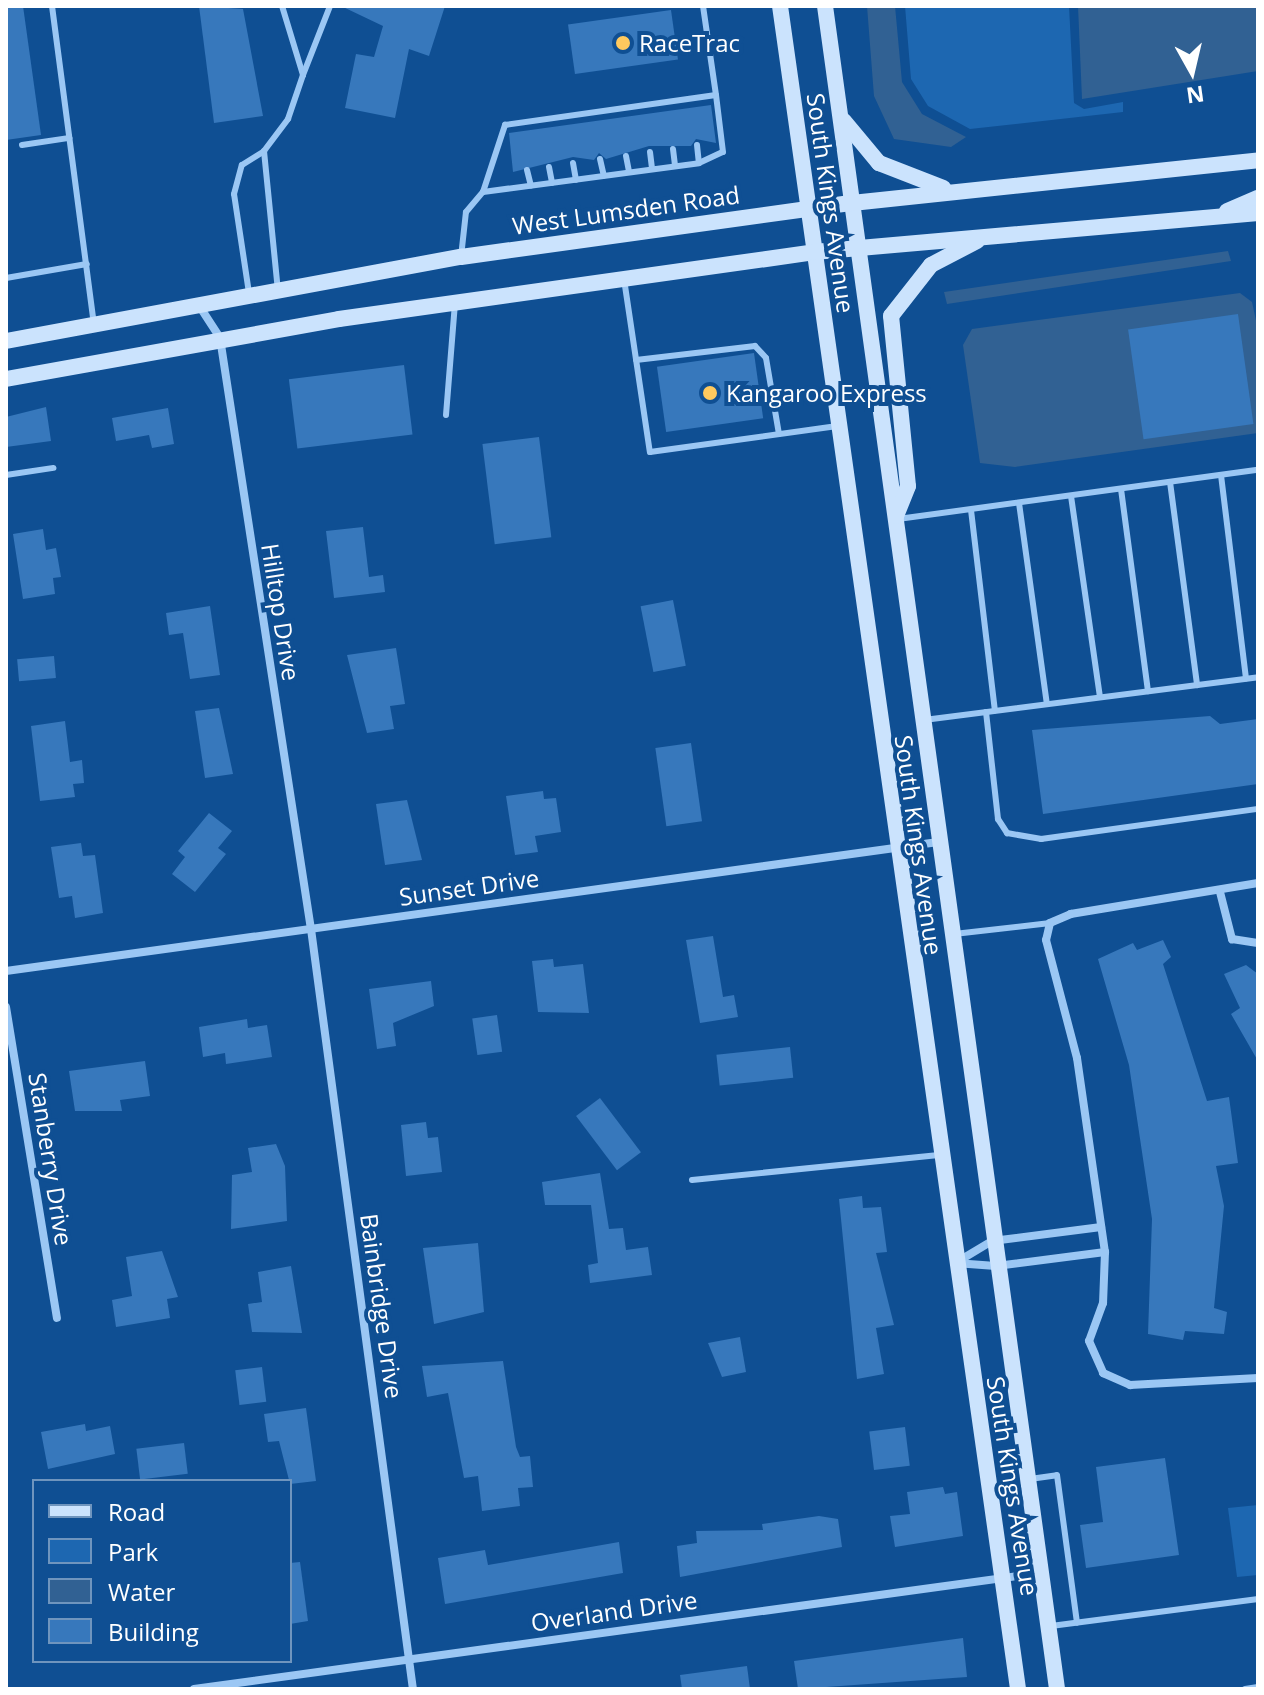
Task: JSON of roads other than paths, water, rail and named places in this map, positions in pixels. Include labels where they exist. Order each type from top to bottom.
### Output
[{"type":"main road","name":"South Kings Avenue","points":[[780,6],[895,848],[1018,1689]]},
{"type":"main road","name":"South Kings Avenue","points":[[825,6],[992,1241],[1057,1689]]},
{"type":"main road","points":[[840,115],[879,163],[960,191]]},
{"type":"main road","name":"West Lumsden Road","points":[[6,341],[461,257],[852,203],[1258,160]]},
{"type":"main road","points":[[1211,217],[1258,198]]},
{"type":"main road","points":[[6,379],[220,338],[814,252],[1258,213]]},
{"type":"main road","points":[[895,520],[908,486],[891,316],[931,265],[994,235]]},
{"type":"street","name":"Hilltop Drive","points":[[200,307],[220,338],[311,929]]},
{"type":"street","name":"Sunset Drive","points":[[6,971],[938,842]]},
{"type":"street","points":[[1258,883],[1050,923],[1046,940],[1077,1058],[1105,1252],[1103,1303],[1089,1341],[1103,1373],[1130,1385],[1258,1378]]},
{"type":"street","points":[[1220,892],[1232,939],[1258,943]]},
{"type":"street","name":"Bainbridge Drive","points":[[311,929],[413,1689]]},
{"type":"street","name":"Stanberry Drive","points":[[6,1007],[57,1318]]},
{"type":"street","points":[[955,1263],[992,1241],[1101,1227]]},
{"type":"street","points":[[955,1263],[996,1266],[1105,1252]]},
{"type":"street","name":"Overland Drive","points":[[194,1689],[1040,1573]]},
{"type":"lane","points":[[52,6],[95,326]]},
{"type":"lane","points":[[282,6],[303,75]]},
{"type":"lane","points":[[250,297],[234,194],[242,165],[264,151],[288,119],[330,6]]},
{"type":"lane","points":[[483,192],[699,163],[723,152],[703,6]]},
{"type":"lane","points":[[461,257],[466,212],[483,192],[505,125],[716,95]]},
{"type":"lane","points":[[690,98],[691,107]]},
{"type":"lane","points":[[666,102],[667,111]]},
{"type":"lane","points":[[643,105],[644,114]]},
{"type":"lane","points":[[619,108],[620,118]]},
{"type":"lane","points":[[591,112],[593,121]]},
{"type":"lane","points":[[563,116],[565,125]]},
{"type":"lane","points":[[541,120],[542,129]]},
{"type":"lane","points":[[519,123],[521,132]]},
{"type":"lane","points":[[22,145],[69,138]]},
{"type":"lane","points":[[697,145],[699,163]]},
{"type":"lane","points":[[673,149],[675,166]]},
{"type":"lane","points":[[264,151],[278,291]]},
{"type":"lane","points":[[650,152],[652,169]]},
{"type":"lane","points":[[626,156],[629,172]]},
{"type":"lane","points":[[600,159],[604,176]]},
{"type":"lane","points":[[573,163],[576,180]]},
{"type":"lane","points":[[549,167],[552,183]]},
{"type":"lane","points":[[527,170],[531,186]]},
{"type":"lane","points":[[6,278],[87,264]]},
{"type":"lane","points":[[624,279],[650,452],[837,426]]},
{"type":"lane","points":[[446,415],[455,303]]},
{"type":"lane","points":[[636,360],[755,346],[766,358],[779,434]]},
{"type":"lane","points":[[6,475],[53,468]]},
{"type":"lane","points":[[895,520],[1258,470]]},
{"type":"lane","points":[[1221,475],[1246,678]]},
{"type":"lane","points":[[1170,482],[1197,685]]},
{"type":"lane","points":[[1121,489],[1148,691]]},
{"type":"lane","points":[[1071,496],[1100,697]]},
{"type":"lane","points":[[1019,503],[1047,704]]},
{"type":"lane","points":[[971,510],[995,711]]},
{"type":"lane","points":[[922,720],[1258,677]]},
{"type":"lane","points":[[986,712],[998,819],[1007,833],[1041,839],[1258,809]]},
{"type":"lane","points":[[950,934],[1050,923]]},
{"type":"lane","points":[[692,1180],[939,1155]]},
{"type":"lane","points":[[1027,1479],[1057,1475],[1077,1623]]},
{"type":"lane","points":[[1048,1627],[1258,1599]]},
{"type":"lane","points":[[1245,1689],[1258,1687]]},
{"type":"water","points":[[867,6],[895,6],[902,82],[922,114],[966,137],[951,147],[894,139],[874,96]]},
{"type":"water","points":[[1078,6],[1258,6],[1258,71],[1082,99]]},
{"type":"water","points":[[1228,251],[1231,261],[947,304],[944,292]]},
{"type":"water","points":[[1240,293],[1252,302],[1258,330],[1258,433],[1015,467],[980,463],[963,345],[972,329]]},
{"type":"place","name":"RaceTrac","points":[[623,43]]},
{"type":"place","name":"Kangaroo Express","points":[[710,393]]}]
